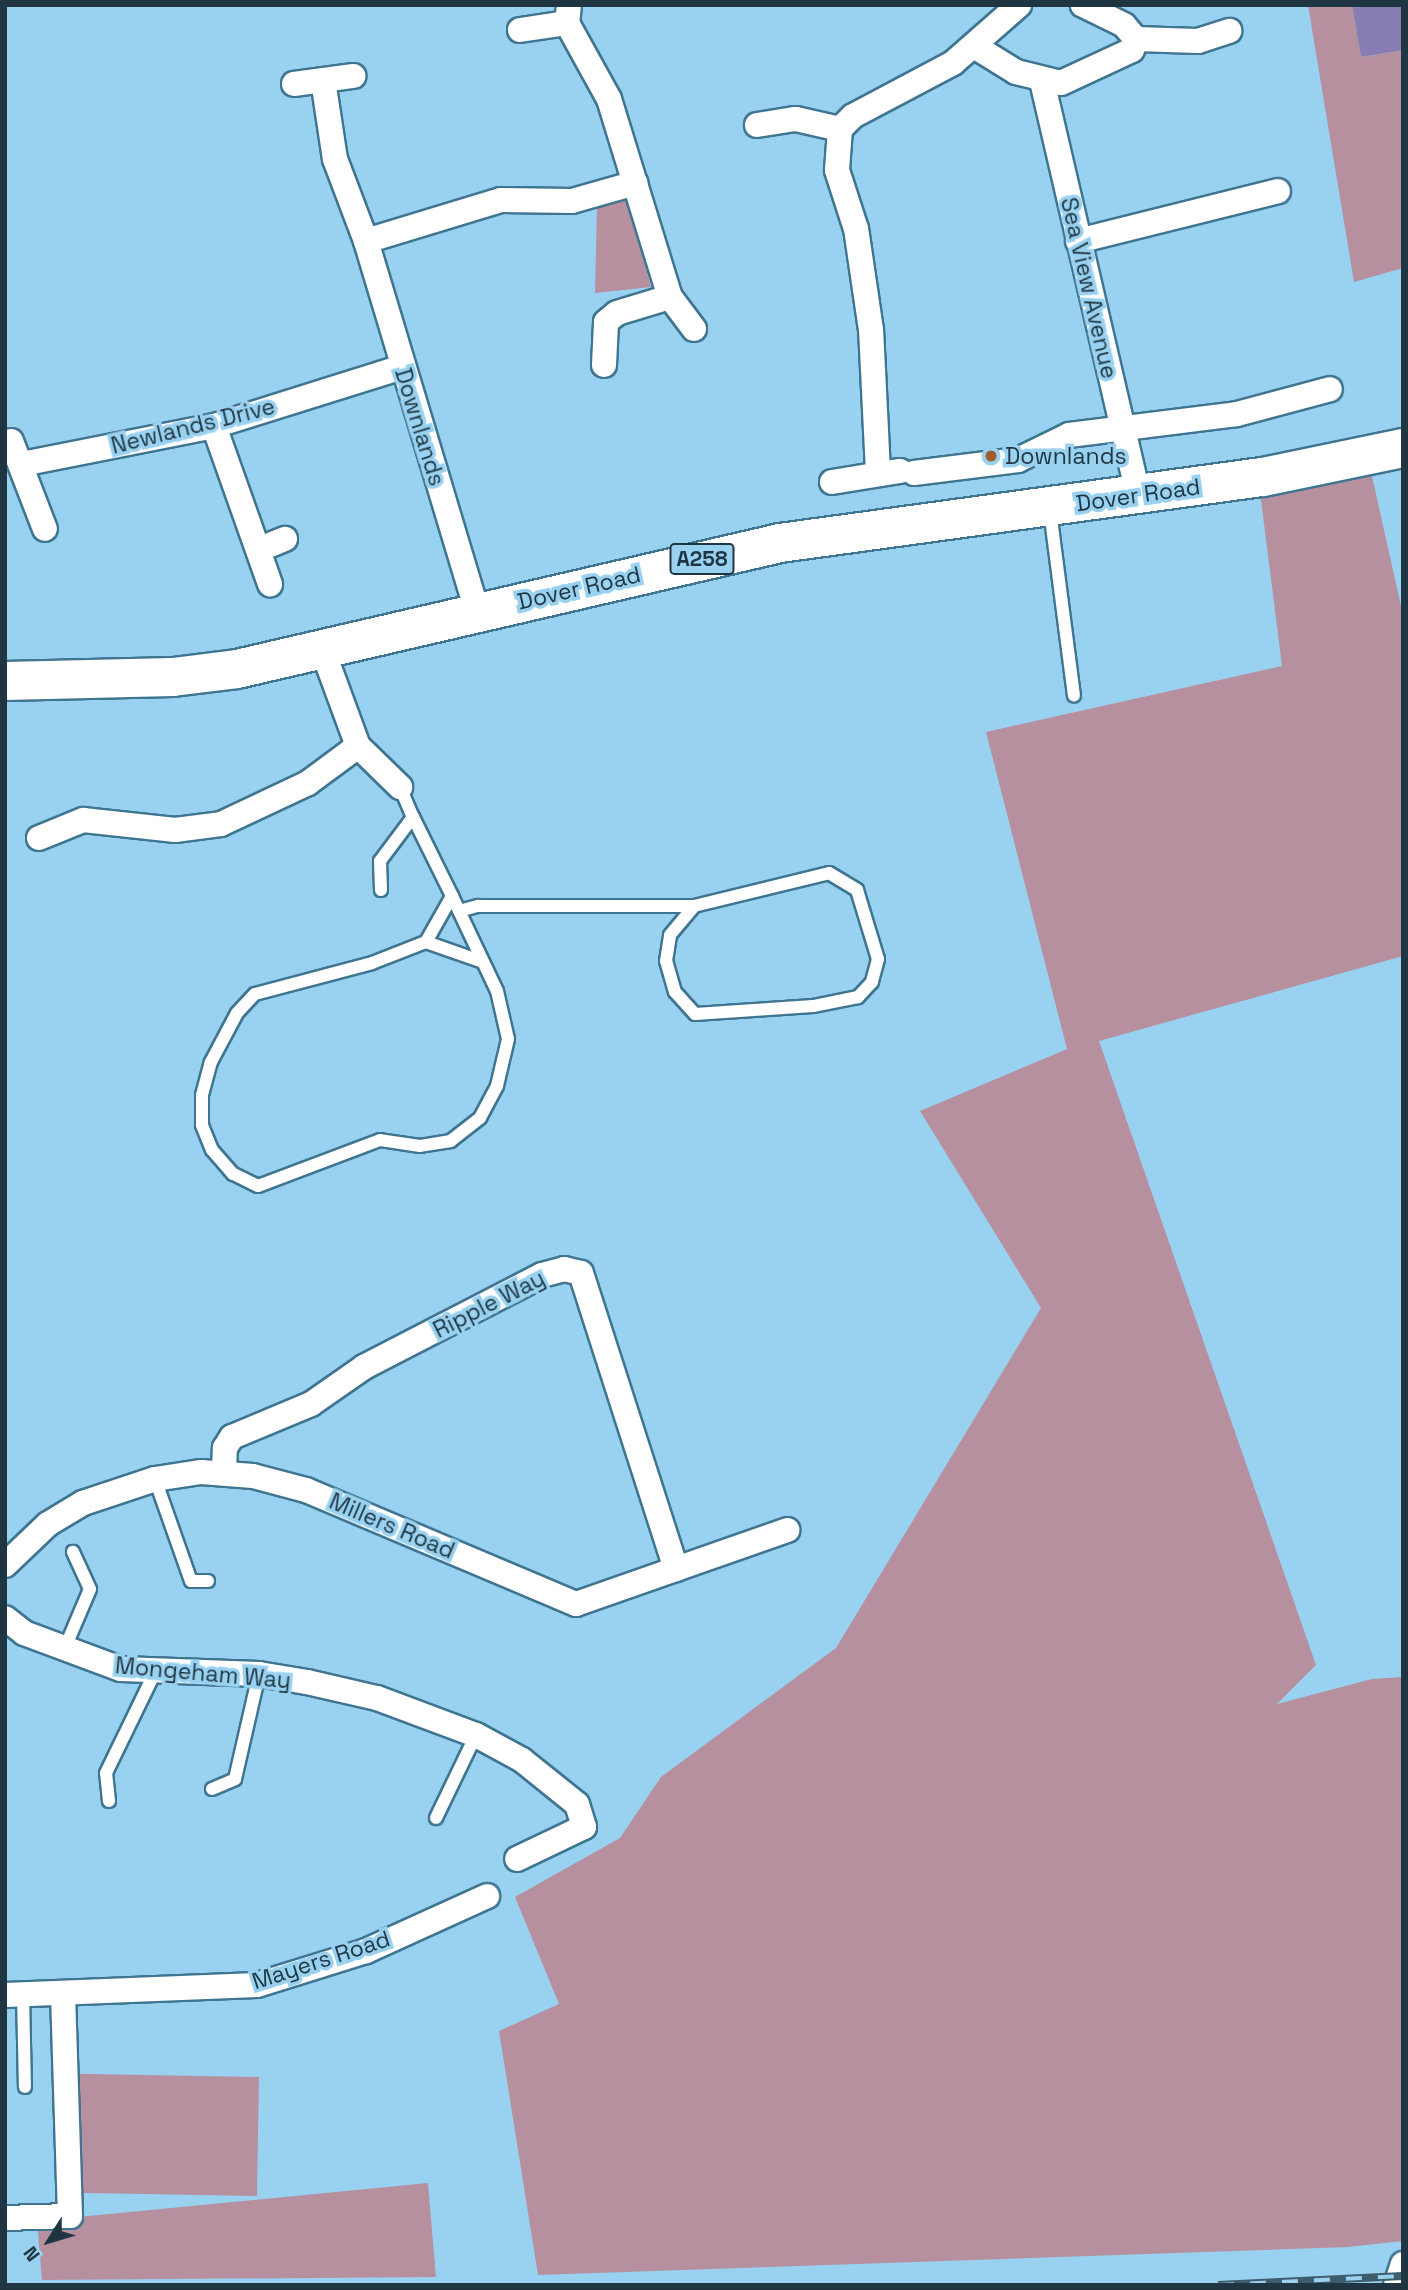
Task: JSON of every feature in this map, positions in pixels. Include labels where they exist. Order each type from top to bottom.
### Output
[{"type":"main road","name":"Dover Road","points":[[5,681],[173,677],[323,651],[477,611],[780,543],[1139,495],[1318,467],[1403,447]]},
{"type":"street","points":[[757,125],[796,119],[840,129],[974,46],[1019,5]]},
{"type":"street","points":[[1083,5],[1124,25],[1136,39],[1198,41],[1229,31]]},
{"type":"street","points":[[520,30],[568,14],[609,99],[670,297],[694,329]]},
{"type":"street","points":[[974,46],[1042,81],[1061,83],[1093,72],[1132,50],[1136,39]]},
{"type":"street","points":[[294,84],[354,76]]},
{"type":"street","name":"Downlands","points":[[323,80],[335,159],[366,241],[477,611]]},
{"type":"street","name":"Sea View Avenue","points":[[1042,81],[1139,495]]},
{"type":"street","points":[[840,129],[837,170],[856,229],[897,472]]},
{"type":"street","points":[[366,241],[501,200],[572,201],[635,183]]},
{"type":"street","points":[[1078,241],[1278,191]]},
{"type":"street","points":[[604,365],[606,322],[617,313],[670,297]]},
{"type":"street","name":"Newlands Drive","points":[[22,464],[214,426],[402,367]]},
{"type":"street","points":[[832,482],[897,472],[1018,460],[1069,435],[1123,431],[1237,414],[1330,388]]},
{"type":"street","points":[[214,426],[261,549],[270,584]]},
{"type":"street","points":[[11,441],[45,529]]},
{"type":"street","points":[[261,549],[285,539]]},
{"type":"street","points":[[323,651],[358,746],[400,787]]},
{"type":"street","points":[[39,838],[83,820],[175,830],[221,824],[274,802],[358,746]]},
{"type":"street","name":"Ripple Way","points":[[224,1472],[225,1448],[232,1437],[311,1404],[364,1367],[542,1275],[564,1269],[581,1273],[676,1569]]},
{"type":"street","name":"Millers Road","points":[[5,1565],[70,1510],[155,1479],[224,1472],[306,1490],[576,1604],[787,1530]]},
{"type":"street","name":"Mongeham Way","points":[[5,1618],[24,1633],[64,1650],[154,1674],[259,1674],[377,1698],[476,1734],[522,1760],[577,1804],[584,1827],[517,1859]]},
{"type":"street","name":"Mayers Road","points":[[14,1995],[257,1985],[366,1951],[487,1896]]},
{"type":"street","points":[[5,2218],[71,2216],[63,1993]]},
{"type":"street","points":[[1396,2285],[1403,2264]]},
{"type":"lane","points":[[1050,507],[1074,695]]},
{"type":"lane","points":[[400,787],[413,817],[452,896],[483,962],[508,1039],[497,1086],[481,1118],[451,1141],[420,1146],[380,1140],[258,1186],[233,1174],[212,1150],[202,1125],[202,1095],[211,1062],[237,1013],[255,994],[279,984],[372,963],[426,942],[452,896]]},
{"type":"lane","points":[[380,890],[380,861],[413,817]]},
{"type":"lane","points":[[459,911],[490,905],[694,906],[815,873],[845,879],[857,890],[878,959],[872,982],[858,997],[813,1006],[695,1014],[675,992],[666,961],[670,934],[694,906]]},
{"type":"lane","points":[[426,942],[483,962]]},
{"type":"lane","points":[[155,1479],[191,1581],[208,1581]]},
{"type":"lane","points":[[64,1650],[90,1589],[73,1552]]},
{"type":"lane","points":[[109,1801],[106,1773],[154,1674]]},
{"type":"lane","points":[[212,1790],[235,1779],[259,1674]]},
{"type":"lane","points":[[436,1818],[476,1734]]},
{"type":"lane","points":[[14,1995],[24,2087]]},
{"type":"shaded area","points":[[1308,5],[1352,5],[1361,57],[1403,50],[1403,268],[1354,282]]},
{"type":"shaded area","points":[[1352,5],[1403,5],[1403,50],[1361,57]]},
{"type":"shaded area","points":[[626,197],[651,287],[595,293],[597,206]]},
{"type":"shaded area","points":[[1372,476],[1403,615],[1403,956],[1099,1041],[1316,1665],[1277,1704],[1372,1679],[1403,1677],[1403,2241],[1348,2247],[538,2275],[499,2031],[559,2004],[515,1897],[620,1838],[661,1777],[836,1648],[1041,1308],[920,1111],[1067,1049],[986,732],[1282,666],[1260,492]]},
{"type":"shaded area","points":[[76,2074],[259,2077],[257,2196],[74,2193]]},
{"type":"shaded area","points":[[428,2183],[436,2277],[42,2280],[37,2221]]},
{"type":"railway","points":[[1218,2285],[1403,2276]]},
{"type":"place","name":"Downlands","points":[[991,456]]}]
